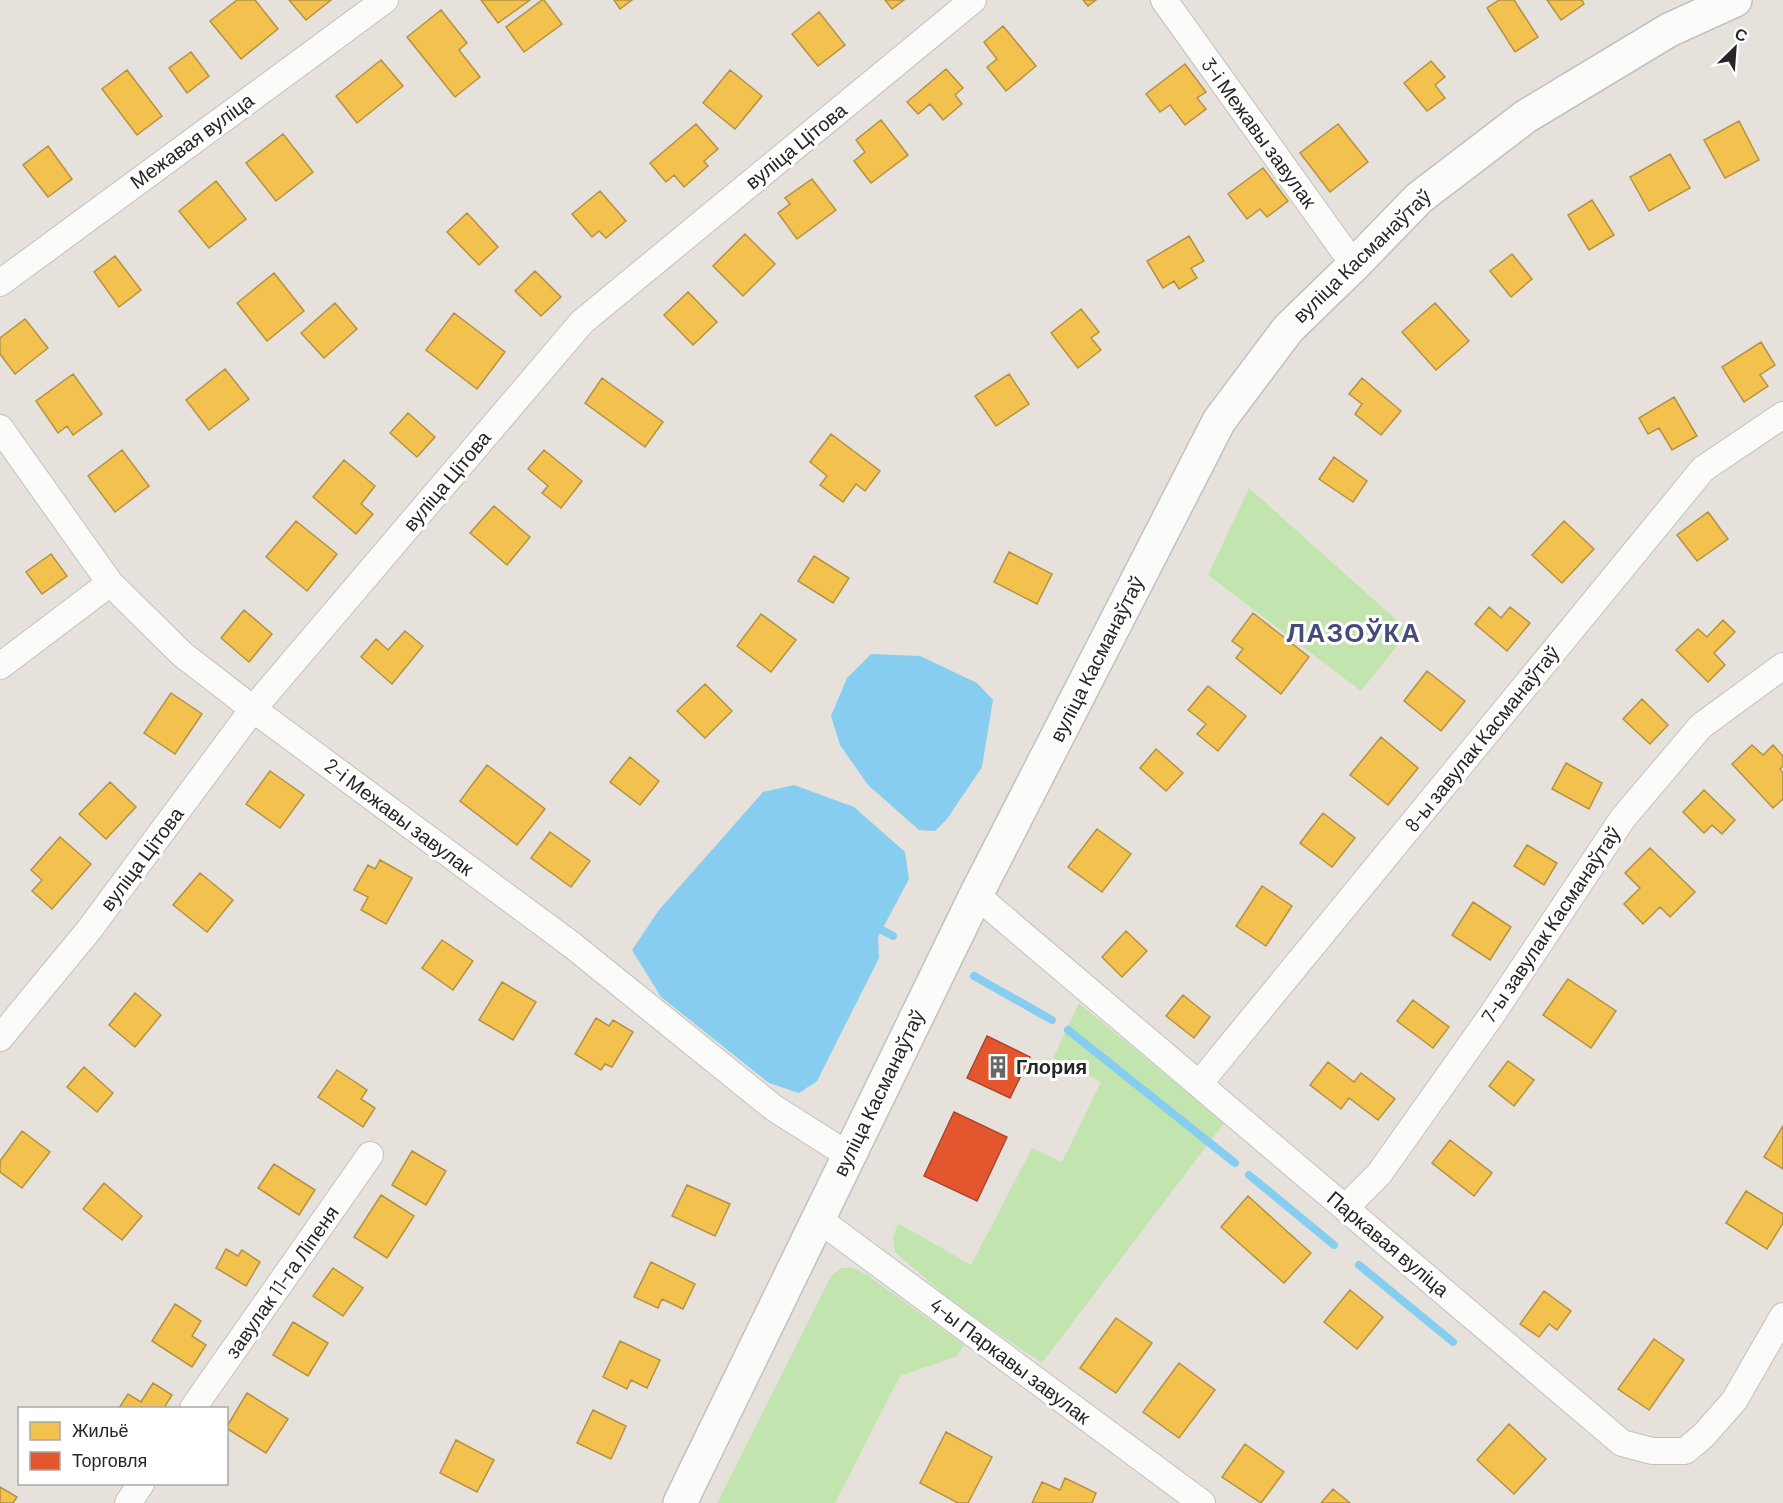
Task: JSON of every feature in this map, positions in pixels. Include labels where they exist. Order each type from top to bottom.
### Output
[{"type":"main road","name":"вуліца Касманаўтаў","points":[[680,1503],[976,895],[1219,421],[1288,329],[1419,198],[1525,117],[1669,30],[1735,0]]},
{"type":"street","name":"Межавая вуліца","points":[[0,283],[385,0]]},
{"type":"street","name":"вуліца Цітова","points":[[0,1038],[89,930],[253,709],[582,322],[973,0]]},
{"type":"street","name":"3-і Межавы завулак","points":[[1164,0],[1354,265]]},
{"type":"street","name":"8-ы завулак Касманаўтаў","points":[[1199,1084],[1703,469],[1783,415]]},
{"type":"street","name":"2-і Межавы завулак","points":[[0,428],[110,583],[182,654],[572,945],[774,1108],[848,1155]]},
{"type":"street","points":[[0,666],[110,583]]},
{"type":"street","name":"7-ы завулак Касманаўтаў","points":[[1345,1208],[1379,1174],[1491,1016],[1623,818],[1701,726],[1783,666]]},
{"type":"street","name":"Паркавая вуліца","points":[[976,895],[1622,1443],[1652,1451],[1685,1451],[1703,1436],[1734,1401],[1783,1316]]},
{"type":"street","name":"завулак 11-га Ліпеня","points":[[195,1407],[370,1155]]},
{"type":"street","name":"4-ы Паркавы завулак","points":[[817,1218],[1202,1503]]},
{"type":"street","points":[[128,1503],[140,1485]]},
{"type":"green space","points":[[1249,488],[1409,631],[1361,691],[1208,575]]},
{"type":"green space","points":[[1079,1003],[1224,1123],[1042,1363],[956,1305],[895,1252],[893,1237],[898,1223],[971,1265],[1032,1148],[1062,1162],[1101,1082],[1053,1058]]},
{"type":"green space","points":[[841,1268],[853,1268],[867,1275],[964,1345],[956,1357],[900,1376],[835,1503],[717,1503],[831,1276]]},
{"type":"water","points":[[871,654],[920,656],[977,683],[993,700],[982,767],[947,819],[935,831],[919,830],[868,785],[840,745],[831,716],[847,678]]},
{"type":"water","points":[[794,785],[854,807],[905,852],[909,879],[878,937],[879,958],[817,1081],[799,1093],[769,1083],[661,997],[632,950],[659,910],[763,792]]},
{"type":"building: Жильё","points":[[237,0],[255,0],[278,29],[241,59],[210,21]]},
{"type":"building: Жильё","points":[[289,0],[331,0],[306,20]]},
{"type":"building: Жильё","points":[[481,0],[530,0],[498,23]]},
{"type":"building: Жильё","points":[[542,0],[562,24],[524,52],[506,27]]},
{"type":"building: Жильё","points":[[614,0],[632,0],[620,9]]},
{"type":"building: Жильё","points":[[885,0],[904,0],[892,9]]},
{"type":"building: Жильё","points":[[1083,0],[1096,0],[1088,6]]},
{"type":"building: Жильё","points":[[1499,0],[1514,0],[1538,37],[1515,52],[1487,8]]},
{"type":"building: Жильё","points":[[1547,0],[1582,0],[1584,4],[1561,20]]},
{"type":"building: Жильё","points":[[441,10],[467,43],[459,50],[480,77],[455,97],[407,37]]},
{"type":"building: Жильё","points":[[819,12],[845,45],[818,66],[792,34]]},
{"type":"building: Жильё","points":[[1003,26],[1036,66],[1006,91],[987,67],[997,59],[984,42]]},
{"type":"building: Жильё","points":[[191,52],[209,76],[187,93],[169,68]]},
{"type":"building: Жильё","points":[[381,60],[403,86],[357,123],[336,96]]},
{"type":"building: Жильё","points":[[1431,61],[1445,77],[1435,85],[1445,98],[1427,111],[1404,83]]},
{"type":"building: Жильё","points":[[1185,64],[1206,92],[1197,98],[1206,109],[1185,125],[1170,105],[1160,112],[1146,94]]},
{"type":"building: Жильё","points":[[946,69],[963,88],[955,95],[962,104],[943,120],[930,104],[918,114],[907,102]]},
{"type":"building: Жильё","points":[[127,70],[162,116],[137,135],[102,89]]},
{"type":"building: Жильё","points":[[730,70],[762,96],[735,129],[703,103]]},
{"type":"building: Жильё","points":[[881,120],[908,155],[871,183],[854,161],[865,152],[856,140]]},
{"type":"building: Жильё","points":[[1739,121],[1759,160],[1725,178],[1704,140]]},
{"type":"building: Жильё","points":[[696,124],[718,149],[704,161],[708,166],[684,187],[674,175],[666,182],[650,163]]},
{"type":"building: Жильё","points":[[1338,124],[1368,162],[1330,192],[1300,153]]},
{"type":"building: Жильё","points":[[283,134],[313,172],[276,201],[246,163]]},
{"type":"building: Жильё","points":[[48,146],[72,179],[48,197],[23,165]]},
{"type":"building: Жильё","points":[[1670,154],[1690,188],[1649,211],[1630,177]]},
{"type":"building: Жильё","points":[[1263,168],[1288,201],[1267,217],[1260,209],[1247,219],[1228,194]]},
{"type":"building: Жильё","points":[[812,179],[836,210],[797,239],[778,213],[790,204],[785,198]]},
{"type":"building: Жильё","points":[[216,181],[246,219],[209,248],[179,211]]},
{"type":"building: Жильё","points":[[600,191],[626,221],[606,238],[599,231],[592,237],[572,214]]},
{"type":"building: Жильё","points":[[1592,200],[1614,235],[1589,250],[1568,215]]},
{"type":"building: Жильё","points":[[467,213],[498,247],[479,265],[447,232]]},
{"type":"building: Жильё","points":[[745,234],[775,264],[743,296],[713,266]]},
{"type":"building: Жильё","points":[[1189,236],[1204,261],[1191,268],[1197,278],[1179,289],[1174,281],[1163,288],[1147,261]]},
{"type":"building: Жильё","points":[[1512,254],[1532,279],[1511,297],[1490,271]]},
{"type":"building: Жильё","points":[[115,256],[141,290],[119,307],[94,272]]},
{"type":"building: Жильё","points":[[535,271],[561,297],[541,316],[515,291]]},
{"type":"building: Жильё","points":[[274,273],[304,311],[267,341],[237,303]]},
{"type":"building: Жильё","points":[[688,292],[717,322],[693,345],[664,315]]},
{"type":"building: Жильё","points":[[335,303],[357,329],[324,358],[301,333]]},
{"type":"building: Жильё","points":[[1435,303],[1469,341],[1436,370],[1402,332]]},
{"type":"building: Жильё","points":[[1081,309],[1099,332],[1091,338],[1101,350],[1078,368],[1051,333]]},
{"type":"building: Жильё","points":[[454,313],[505,352],[477,389],[426,350]]},
{"type":"building: Жильё","points":[[25,319],[48,348],[15,374],[0,354],[0,338]]},
{"type":"building: Жильё","points":[[1761,342],[1775,365],[1760,375],[1768,386],[1744,402],[1722,367]]},
{"type":"building: Жильё","points":[[225,369],[249,399],[209,430],[186,400]]},
{"type":"building: Жильё","points":[[73,374],[102,414],[73,435],[67,426],[58,433],[36,401]]},
{"type":"building: Жильё","points":[[1009,374],[1029,404],[996,426],[975,396]]},
{"type":"building: Жильё","points":[[602,378],[663,422],[645,447],[585,403]]},
{"type":"building: Жильё","points":[[1362,378],[1401,411],[1381,435],[1355,414],[1362,404],[1349,394]]},
{"type":"building: Жильё","points":[[1674,397],[1697,436],[1672,450],[1659,428],[1648,434],[1639,418]]},
{"type":"building: Жильё","points":[[408,413],[435,437],[417,457],[390,433]]},
{"type":"building: Жильё","points":[[831,434],[880,471],[865,491],[856,484],[843,502],[820,485],[827,476],[810,462]]},
{"type":"building: Жильё","points":[[122,450],[149,486],[115,512],[88,476]]},
{"type":"building: Жильё","points":[[544,450],[582,481],[561,508],[542,493],[548,486],[528,469]]},
{"type":"building: Жильё","points":[[1334,457],[1367,481],[1353,502],[1319,479]]},
{"type":"building: Жильё","points":[[344,460],[375,486],[361,504],[373,514],[356,534],[313,497]]},
{"type":"building: Жильё","points":[[494,506],[530,537],[507,565],[470,533]]},
{"type":"building: Жильё","points":[[1708,512],[1728,539],[1697,561],[1677,535]]},
{"type":"building: Жильё","points":[[296,521],[337,554],[307,591],[266,557]]},
{"type":"building: Жильё","points":[[1564,521],[1594,549],[1562,583],[1532,555]]},
{"type":"building: Жильё","points":[[1009,552],[1052,574],[1037,604],[994,582]]},
{"type":"building: Жильё","points":[[51,554],[67,576],[42,594],[26,572]]},
{"type":"building: Жильё","points":[[814,556],[849,578],[833,603],[798,581]]},
{"type":"building: Жильё","points":[[1489,607],[1501,618],[1510,607],[1530,623],[1507,651],[1475,624]]},
{"type":"building: Жильё","points":[[244,610],[272,634],[249,662],[221,638]]},
{"type":"building: Жильё","points":[[1253,613],[1309,657],[1281,694],[1236,658],[1243,649],[1232,641]]},
{"type":"building: Жильё","points":[[761,614],[796,640],[771,672],[737,646]]},
{"type":"building: Жильё","points":[[1723,620],[1735,632],[1714,653],[1725,665],[1708,682],[1676,650],[1698,629],[1707,637]]},
{"type":"building: Жильё","points":[[405,631],[423,646],[392,684],[361,657],[376,639],[388,650]]},
{"type":"building: Жильё","points":[[1427,671],[1465,701],[1441,731],[1404,701]]},
{"type":"building: Жильё","points":[[705,684],[732,711],[705,738],[677,711]]},
{"type":"building: Жильё","points":[[1208,686],[1246,716],[1218,751],[1197,734],[1206,724],[1188,710]]},
{"type":"building: Жильё","points":[[171,693],[202,714],[175,754],[144,733]]},
{"type":"building: Жильё","points":[[1642,699],[1668,725],[1650,744],[1623,719]]},
{"type":"building: Жильё","points":[[1381,737],[1418,768],[1388,805],[1350,775]]},
{"type":"building: Жильё","points":[[1752,745],[1763,755],[1773,745],[1783,756],[1783,766],[1780,769],[1783,773],[1783,799],[1773,808],[1732,764]]},
{"type":"building: Жильё","points":[[1156,749],[1183,773],[1166,791],[1140,768]]},
{"type":"building: Жильё","points":[[630,757],[659,781],[640,805],[610,782]]},
{"type":"building: Жильё","points":[[1566,763],[1602,783],[1589,809],[1552,789]]},
{"type":"building: Жильё","points":[[487,765],[545,809],[517,845],[460,801]]},
{"type":"building: Жильё","points":[[270,771],[304,795],[280,828],[246,804]]},
{"type":"building: Жильё","points":[[110,782],[136,807],[106,839],[79,814]]},
{"type":"building: Жильё","points":[[1704,790],[1735,820],[1722,834],[1712,825],[1704,833],[1683,812]]},
{"type":"building: Жильё","points":[[1323,813],[1355,838],[1332,867],[1300,843]]},
{"type":"building: Жильё","points":[[1097,829],[1131,854],[1102,892],[1068,867]]},
{"type":"building: Жильё","points":[[550,832],[590,861],[571,887],[531,858]]},
{"type":"building: Жильё","points":[[60,837],[91,864],[52,909],[32,891],[42,880],[31,870]]},
{"type":"building: Жильё","points":[[1527,845],[1557,863],[1544,885],[1514,866]]},
{"type":"building: Жильё","points":[[1650,848],[1695,892],[1670,917],[1660,907],[1643,924],[1624,904],[1640,888],[1625,873]]},
{"type":"building: Жильё","points":[[380,860],[412,878],[386,924],[361,910],[368,897],[354,890],[368,865],[375,869]]},
{"type":"building: Жильё","points":[[200,873],[233,900],[207,932],[173,905]]},
{"type":"building: Жильё","points":[[1262,886],[1292,906],[1266,946],[1236,926]]},
{"type":"building: Жильё","points":[[1473,902],[1511,927],[1490,960],[1452,935]]},
{"type":"building: Жильё","points":[[1126,931],[1147,951],[1122,977],[1102,957]]},
{"type":"building: Жильё","points":[[442,940],[473,961],[453,990],[422,968]]},
{"type":"building: Жильё","points":[[1568,979],[1616,1011],[1591,1048],[1543,1015]]},
{"type":"building: Жильё","points":[[502,982],[536,1002],[513,1040],[479,1020]]},
{"type":"building: Жильё","points":[[135,993],[161,1015],[135,1047],[109,1025]]},
{"type":"building: Жильё","points":[[1183,995],[1210,1017],[1194,1038],[1166,1016]]},
{"type":"building: Жильё","points":[[1413,1000],[1449,1027],[1433,1048],[1397,1021]]},
{"type":"building: Жильё","points":[[596,1018],[609,1026],[613,1020],[633,1032],[612,1067],[605,1064],[601,1070],[575,1054]]},
{"type":"building: Жильё","points":[[1508,1061],[1534,1080],[1514,1106],[1489,1086]]},
{"type":"building: Жильё","points":[[1328,1062],[1354,1082],[1361,1073],[1395,1099],[1378,1120],[1349,1098],[1341,1109],[1310,1085]]},
{"type":"building: Жильё","points":[[84,1067],[113,1093],[97,1112],[67,1087]]},
{"type":"building: Жильё","points":[[337,1070],[367,1090],[361,1099],[375,1108],[363,1127],[318,1097]]},
{"type":"building: Жильё","points":[[1783,1126],[1783,1169],[1764,1157]]},
{"type":"building: Жильё","points":[[22,1131],[50,1152],[22,1188],[0,1172],[0,1161]]},
{"type":"building: Жильё","points":[[1450,1140],[1492,1173],[1474,1196],[1432,1163]]},
{"type":"building: Жильё","points":[[412,1151],[446,1171],[426,1205],[392,1185]]},
{"type":"building: Жильё","points":[[274,1164],[315,1190],[299,1215],[258,1188]]},
{"type":"building: Жильё","points":[[104,1183],[142,1216],[122,1240],[83,1209]]},
{"type":"building: Жильё","points":[[687,1185],[730,1204],[715,1236],[672,1216]]},
{"type":"building: Жильё","points":[[1746,1191],[1783,1214],[1783,1223],[1767,1249],[1726,1223]]},
{"type":"building: Жильё","points":[[381,1195],[414,1216],[387,1258],[354,1237]]},
{"type":"building: Жильё","points":[[1248,1196],[1311,1253],[1284,1283],[1221,1227]]},
{"type":"building: Жильё","points":[[226,1249],[238,1256],[242,1250],[260,1262],[246,1286],[216,1268]]},
{"type":"building: Жильё","points":[[651,1262],[695,1284],[683,1309],[662,1299],[658,1308],[634,1297]]},
{"type":"building: Жильё","points":[[333,1268],[363,1288],[343,1316],[313,1296]]},
{"type":"building: Жильё","points":[[1350,1290],[1383,1317],[1357,1349],[1324,1322]]},
{"type":"building: Жильё","points":[[1544,1291],[1571,1311],[1557,1330],[1549,1324],[1539,1337],[1520,1324]]},
{"type":"building: Жильё","points":[[175,1304],[201,1321],[192,1336],[206,1345],[192,1367],[152,1341]]},
{"type":"building: Жильё","points":[[1116,1318],[1152,1343],[1116,1393],[1080,1368]]},
{"type":"building: Жильё","points":[[293,1322],[328,1343],[308,1376],[273,1355]]},
{"type":"building: Жильё","points":[[1654,1339],[1684,1360],[1649,1410],[1618,1389]]},
{"type":"building: Жильё","points":[[620,1341],[660,1360],[647,1388],[631,1380],[627,1389],[603,1377]]},
{"type":"building: Жильё","points":[[1179,1363],[1215,1390],[1179,1438],[1143,1412]]},
{"type":"building: Жильё","points":[[153,1383],[172,1395],[165,1407],[120,1407],[128,1394],[141,1402]]},
{"type":"building: Жильё","points":[[247,1393],[288,1419],[266,1453],[228,1429],[228,1425]]},
{"type":"building: Жильё","points":[[593,1410],[626,1426],[611,1459],[577,1443]]},
{"type":"building: Жильё","points":[[1509,1424],[1546,1459],[1514,1494],[1477,1460]]},
{"type":"building: Жильё","points":[[946,1432],[992,1457],[968,1503],[958,1503],[920,1483]]},
{"type":"building: Жильё","points":[[456,1440],[494,1460],[477,1492],[440,1473]]},
{"type":"building: Жильё","points":[[1245,1444],[1284,1472],[1261,1503],[1222,1477]]},
{"type":"building: Жильё","points":[[1065,1478],[1096,1493],[1092,1503],[1032,1503],[1042,1482],[1060,1490]]},
{"type":"building: Жильё","points":[[0,1487],[17,1497],[13,1503],[0,1503]]},
{"type":"building: Жильё","points":[[1333,1489],[1350,1503],[1321,1503]]},
{"type":"building: Торговля","name":"Глория","points":[[987,1036],[1030,1057],[1010,1098],[967,1078]]},
{"type":"building: Торговля","points":[[954,1112],[1007,1137],[977,1201],[924,1176]]},
{"type":"waterway","points":[[882,930],[893,936]]},
{"type":"waterway","points":[[974,976],[1052,1020]]},
{"type":"waterway","points":[[1068,1030],[1235,1163]]},
{"type":"waterway","points":[[1249,1175],[1334,1245]]},
{"type":"waterway","points":[[1359,1265],[1453,1342]]},
{"type":"place","name":"Глория","points":[[998,1067]]},
{"type":"district","name":"ЛАЗОЎКА","points":[[1354,633]]}]
